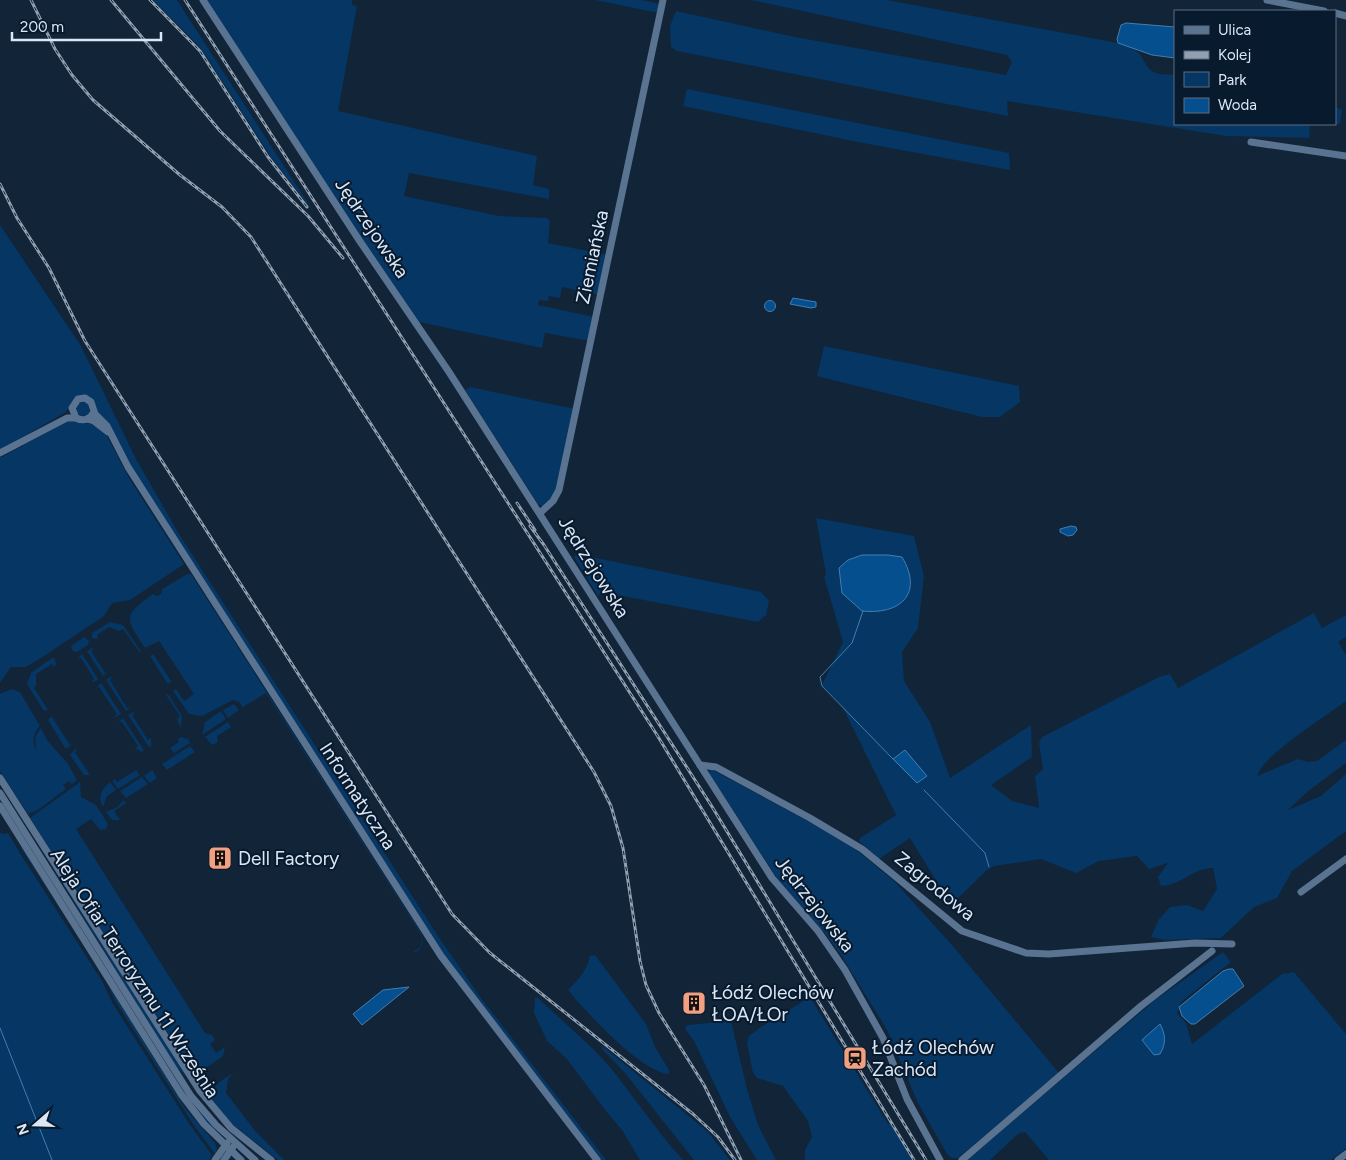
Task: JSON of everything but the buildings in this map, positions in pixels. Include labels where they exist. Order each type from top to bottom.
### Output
[{"type":"street","name":"Jędrzejowska","points":[[203,0],[359,240],[450,372],[772,878],[818,931],[845,970],[883,1038],[906,1099],[940,1160]]},
{"type":"street","name":"Ziemiańska","points":[[540,513],[553,502],[559,490],[663,0]]},
{"type":"street","points":[[1267,0],[1319,10]]},
{"type":"street","points":[[1251,142],[1346,156]]},
{"type":"street","name":"Informatyczna","points":[[41,430],[72,408],[75,401],[85,398],[93,404],[94,411],[107,426],[136,481],[441,956],[597,1160]]},
{"type":"street","points":[[72,408],[76,418]]},
{"type":"street","points":[[87,419],[94,411]]},
{"type":"street","name":"Informatyczna","points":[[0,453],[67,418],[94,421],[112,436]]},
{"type":"street","name":"Zagrodowa","points":[[700,765],[716,767],[842,836],[893,873],[966,933],[1026,953],[1058,953],[1195,944],[1232,944]]},
{"type":"street","points":[[0,778],[210,1106],[235,1132],[271,1160]]},
{"type":"street","name":"Aleja Ofiar Terroryzmu 11 Września","points":[[0,793],[182,1083],[208,1117],[255,1160]]},
{"type":"street","name":"Aleja Ofiar Terroryzmu 11 Września","points":[[0,806],[181,1094],[198,1116],[241,1160]]},
{"type":"street","points":[[1301,892],[1346,859]]},
{"type":"street","points":[[962,1160],[1141,1006],[1212,951]]},
{"type":"street","points":[[215,1160],[234,1141]]},
{"type":"street","points":[[224,1160],[228,1148]]},
{"type":"street","points":[[1338,1160],[1346,1154]]},
{"type":"green space","points":[[153,0],[177,0],[315,214],[271,157],[197,44]]},
{"type":"green space","points":[[206,0],[352,0],[352,5],[357,6],[338,111],[537,156],[533,185],[549,189],[549,199],[409,173],[404,196],[499,216],[547,218],[550,221],[548,243],[608,255],[599,295],[562,287],[560,298],[549,296],[548,301],[539,300],[538,305],[594,317],[590,341],[545,333],[542,348],[419,322],[372,255]]},
{"type":"green space","points":[[595,0],[641,0],[661,4],[659,13]]},
{"type":"green space","points":[[751,0],[887,0],[1118,43],[1138,53],[1147,66],[1156,73],[1174,74],[1174,125],[1310,125],[1309,138],[1226,136],[1007,101],[1008,116],[677,51],[671,47],[670,26],[676,11],[795,37],[1006,75],[1012,62],[1007,55]]},
{"type":"green space","points":[[687,89],[1009,153],[1010,170],[863,143],[683,106]]},
{"type":"green space","points":[[1336,107],[1342,110],[1340,124],[1336,124]]},
{"type":"green space","points":[[0,225],[81,346],[136,459],[179,534],[440,939],[481,998],[606,1160],[600,1160],[451,966],[99,416],[96,406],[76,397],[66,412],[0,450]]},
{"type":"green space","points":[[824,346],[1019,386],[1020,402],[1000,417],[982,417],[817,376]]},
{"type":"green space","points":[[470,387],[575,409],[561,475],[550,499],[543,507],[537,503],[465,390]]},
{"type":"green space","points":[[80,402],[86,402],[90,409],[86,416],[80,416],[76,412],[76,406]]},
{"type":"green space","points":[[68,421],[93,424],[107,436],[129,478],[184,564],[130,600],[112,603],[104,616],[26,667],[11,667],[0,683],[0,458]]},
{"type":"green space","points":[[816,518],[914,536],[924,576],[918,628],[902,652],[904,681],[930,722],[950,778],[1031,725],[1032,757],[991,785],[1012,801],[1039,808],[1035,776],[1043,769],[1039,743],[1042,737],[1159,677],[1170,674],[1178,688],[1314,613],[1322,628],[1346,615],[1346,637],[1338,642],[1346,655],[1346,701],[1282,747],[1261,768],[1257,776],[1298,759],[1308,762],[1317,761],[1346,740],[1346,763],[1307,792],[1288,810],[1321,796],[1346,774],[1346,831],[1292,871],[1277,898],[1254,907],[1221,938],[1164,940],[1151,937],[1159,919],[1170,907],[1187,905],[1203,911],[1217,889],[1213,868],[1199,871],[1175,883],[1161,886],[1158,877],[1168,863],[1149,869],[1137,856],[1099,861],[1076,873],[1041,859],[994,866],[987,870],[951,905],[910,838],[879,859],[859,841],[860,838],[896,815],[842,706],[822,685],[843,642],[824,577],[826,574]]},
{"type":"green space","points":[[577,554],[761,592],[769,601],[766,615],[758,622],[602,592],[598,596],[574,557]]},
{"type":"green space","points":[[187,574],[191,574],[422,935],[423,938],[421,947],[422,936],[266,693],[243,707],[247,714],[239,702],[233,700],[202,716],[189,714],[173,691],[176,689],[184,701],[194,694],[159,641],[145,648],[131,624],[130,618],[132,613],[143,601],[153,594],[157,596],[162,593],[162,589]]},
{"type":"green space","points":[[110,622],[123,625],[140,650],[140,653],[123,629],[119,631],[109,627],[97,635],[98,639],[92,638],[92,633]]},
{"type":"green space","points":[[84,637],[89,641],[88,645],[77,652],[73,651],[71,646]]},
{"type":"green space","points":[[92,648],[94,649],[91,651],[105,673],[108,671],[103,676],[87,651]]},
{"type":"green space","points":[[82,654],[98,679],[94,682],[81,658],[77,659]]},
{"type":"green space","points":[[153,654],[171,681],[170,683],[167,683],[150,656]]},
{"type":"green space","points":[[52,658],[55,659],[56,665],[54,667],[52,664],[36,674],[36,685],[34,688],[48,710],[44,711],[27,684],[31,673]]},
{"type":"green space","points":[[112,677],[110,680],[127,708],[131,706],[126,711],[106,680]]},
{"type":"green space","points":[[101,683],[121,714],[116,717],[114,717],[117,714],[99,687],[96,688]]},
{"type":"green space","points":[[11,689],[20,692],[40,726],[34,737],[36,750],[35,737],[41,728],[47,740],[68,764],[77,780],[72,784],[69,781],[63,785],[66,789],[38,810],[28,814],[0,771],[0,694]]},
{"type":"green space","points":[[168,694],[182,716],[181,728],[177,719],[180,716],[166,695]]},
{"type":"green space","points":[[234,704],[239,710],[228,718],[223,710]]},
{"type":"green space","points":[[221,711],[226,719],[202,735],[205,722]]},
{"type":"green space","points":[[133,712],[135,713],[132,715],[148,740],[151,738],[151,746],[149,747],[128,715]]},
{"type":"green space","points":[[54,714],[52,717],[70,745],[73,743],[68,748],[65,748],[48,720]]},
{"type":"green space","points":[[123,718],[144,750],[142,752],[135,748],[138,746],[122,722],[118,723]]},
{"type":"green space","points":[[228,722],[231,727],[217,736],[218,742],[212,745],[205,737]]},
{"type":"green space","points":[[181,737],[188,739],[190,743],[174,753],[170,748],[179,742],[178,739]]},
{"type":"green space","points":[[190,746],[195,752],[167,770],[162,764]]},
{"type":"green space","points":[[75,749],[90,775],[84,775],[70,755]]},
{"type":"green space","points":[[711,769],[847,842],[895,882],[952,945],[1059,1073],[958,1158],[952,1158],[947,1154],[918,1103],[887,1030],[841,955],[825,933],[778,880],[710,775],[709,770]]},
{"type":"green space","points":[[136,770],[140,775],[118,789],[112,781],[115,779],[117,782]]},
{"type":"green space","points":[[152,770],[157,778],[150,783],[144,776]]},
{"type":"green space","points":[[142,777],[148,784],[126,798],[120,791]]},
{"type":"green space","points":[[80,782],[81,797],[96,805],[108,824],[106,829],[100,830],[91,819],[76,829],[205,1033],[212,1035],[215,1040],[210,1044],[216,1053],[225,1047],[223,1056],[206,1068],[194,1070],[188,1065],[30,818]]},
{"type":"green space","points":[[110,782],[116,790],[107,796],[103,807],[100,796]]},
{"type":"green space","points":[[124,800],[126,803],[114,811],[120,820],[112,820],[106,812],[117,807]]},
{"type":"green space","points":[[25,822],[181,1066],[184,1075],[174,1064]]},
{"type":"green space","points":[[18,826],[189,1098],[224,1138],[207,1122],[183,1092]]},
{"type":"green space","points":[[0,832],[2,834],[8,833],[102,981],[113,1004],[190,1125],[212,1155],[209,1160],[0,1160]]},
{"type":"green space","points":[[22,847],[83,945],[21,848]]},
{"type":"green space","points":[[1223,952],[1231,962],[1181,1002],[1177,1013],[1186,1023],[1192,1044],[1282,974],[1294,972],[1346,1034],[1346,1148],[1331,1160],[1049,1160],[1025,1132],[1018,1134],[990,1160],[967,1160],[1155,1000]]},
{"type":"green space","points":[[595,955],[646,1024],[655,1047],[669,1070],[669,1074],[645,1064],[630,1053],[587,1012],[568,990],[582,974],[590,956]]},
{"type":"green space","points":[[107,983],[185,1108],[215,1143],[217,1149],[215,1154],[193,1124],[116,1002]]},
{"type":"green space","points":[[810,997],[912,1160],[805,1160],[805,1150],[812,1137],[808,1121],[783,1086],[757,1078],[753,1073],[747,1043],[749,1036],[761,1027]]},
{"type":"green space","points":[[535,998],[538,998],[575,1032],[610,1067],[683,1160],[640,1160],[622,1130],[566,1058],[547,1041],[534,1013]]},
{"type":"green space","points":[[731,1021],[747,1089],[758,1125],[776,1160],[757,1160],[730,1117],[694,1041],[685,1029],[687,1025]]},
{"type":"green space","points":[[601,1045],[707,1131],[730,1160],[694,1160],[625,1073],[603,1050]]},
{"type":"green space","points":[[234,1073],[228,1079],[226,1093],[256,1132],[284,1160],[278,1160],[231,1123],[213,1102],[212,1097],[215,1088],[221,1081]]},
{"type":"water","points":[[1126,23],[1174,27],[1174,58],[1152,55],[1118,43],[1117,39],[1121,25]]},
{"type":"water","points":[[793,298],[816,302],[816,307],[811,308],[790,304]]},
{"type":"water","points":[[770,300],[776,306],[770,312],[764,306]]},
{"type":"water","points":[[1071,526],[1076,527],[1077,530],[1073,535],[1068,536],[1060,532],[1060,529]]},
{"type":"water","points":[[862,555],[902,557],[908,570],[910,582],[909,591],[905,599],[887,609],[862,611],[842,593],[839,568],[848,560]]},
{"type":"water","points":[[905,750],[927,776],[917,783],[893,759]]},
{"type":"water","points":[[1233,969],[1244,986],[1195,1024],[1191,1024],[1182,1016],[1179,1007],[1223,971]]},
{"type":"water","points":[[409,987],[362,1025],[353,1014],[383,990]]},
{"type":"water","points":[[1160,1024],[1164,1043],[1160,1054],[1154,1055],[1142,1040]]},
{"type":"waterway","points":[[863,611],[852,643],[820,677],[822,686],[893,759]]},
{"type":"waterway","points":[[924,790],[985,853],[989,867]]},
{"type":"waterway","points":[[0,1028],[52,1160]]},
{"type":"railway","points":[[31,0],[55,49],[72,75],[93,100],[180,175],[222,207],[251,237],[594,772],[611,806],[623,848],[640,961],[646,985],[659,1013],[704,1085],[741,1160]]},
{"type":"railway","points":[[111,0],[220,131],[308,216],[343,258]]},
{"type":"railway","points":[[150,0],[200,51],[268,157],[307,207]]},
{"type":"railway","points":[[185,0],[657,735],[914,1160]]},
{"type":"railway","points":[[0,184],[17,218],[49,268],[85,341],[452,914],[490,953],[693,1114],[718,1137],[735,1160]]},
{"type":"railway","points":[[517,503],[535,530]]},
{"type":"railway","points":[[530,526],[711,805],[926,1160]]},
{"type":"place","name":"Dell Factory","points":[[220,858]]},
{"type":"place","name":"Łódź Olechów ŁOA/ŁOr","points":[[694,1003]]},
{"type":"place","name":"Łódź Olechów Zachód","points":[[855,1058]]}]
